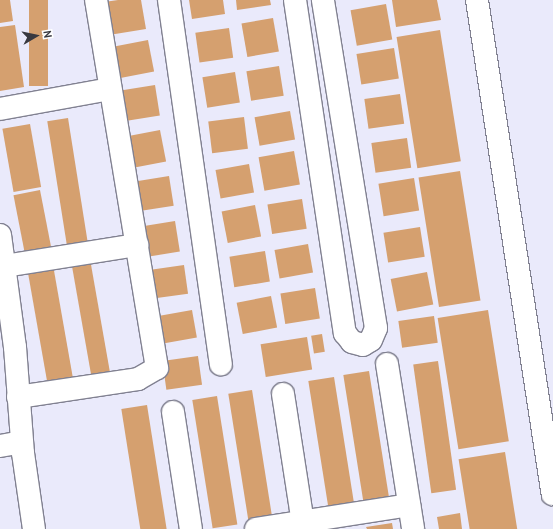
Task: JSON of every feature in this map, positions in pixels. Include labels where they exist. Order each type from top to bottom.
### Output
[{"type":"street","points":[[18,398],[138,379],[157,368],[138,245],[110,89],[96,0]]},
{"type":"street","points":[[169,0],[221,364]]},
{"type":"street","points":[[295,0],[345,333],[352,342],[363,345],[371,340],[376,328],[323,0]]},
{"type":"street","points":[[477,0],[553,494]]},
{"type":"street","points":[[0,108],[110,89]]},
{"type":"street","points":[[0,235],[4,266],[6,330],[18,398],[22,442],[34,529]]},
{"type":"street","points":[[4,266],[138,245]]},
{"type":"street","points":[[388,364],[413,529]]},
{"type":"street","points":[[283,394],[303,525]]},
{"type":"street","points":[[172,412],[191,529]]},
{"type":"street","points":[[0,446],[22,442]]},
{"type":"street","points":[[256,529],[303,525],[410,505]]},
{"type":"building","points":[[0,0],[10,0],[13,21],[0,23]]},
{"type":"building","points":[[29,0],[48,0],[48,86],[29,86]]},
{"type":"building","points":[[118,0],[141,0],[146,29],[109,35],[104,2]]},
{"type":"building","points":[[189,0],[223,0],[225,14],[192,19]]},
{"type":"building","points":[[236,0],[270,0],[271,5],[237,10]]},
{"type":"building","points":[[392,0],[437,0],[441,20],[396,27]]},
{"type":"building","points":[[386,4],[392,39],[357,46],[351,10]]},
{"type":"building","points":[[273,18],[279,51],[247,57],[241,24]]},
{"type":"building","points":[[15,25],[24,87],[0,91],[0,27]]},
{"type":"building","points":[[229,28],[233,58],[200,62],[195,33]]},
{"type":"building","points":[[440,30],[461,161],[417,168],[397,37]]},
{"type":"building","points":[[148,40],[154,71],[118,78],[112,47]]},
{"type":"building","points":[[394,48],[399,79],[361,85],[356,54]]},
{"type":"building","points":[[279,66],[284,96],[251,101],[246,71]]},
{"type":"building","points":[[235,72],[240,103],[207,108],[202,77]]},
{"type":"building","points":[[155,85],[160,116],[122,122],[117,91]]},
{"type":"building","points":[[400,94],[404,124],[369,129],[364,99]]},
{"type":"building","points":[[290,111],[295,140],[260,146],[255,117]]},
{"type":"building","points":[[244,117],[248,149],[212,153],[208,121]]},
{"type":"building","points":[[68,118],[89,248],[68,252],[47,121]]},
{"type":"building","points":[[30,124],[41,187],[14,192],[2,129]]},
{"type":"building","points":[[160,130],[166,161],[131,168],[125,137]]},
{"type":"building","points":[[407,138],[411,168],[376,173],[371,143]]},
{"type":"building","points":[[294,151],[300,184],[264,191],[259,157]]},
{"type":"building","points":[[249,164],[254,193],[221,198],[216,170]]},
{"type":"building","points":[[460,171],[480,300],[439,307],[419,178]]},
{"type":"building","points":[[169,176],[174,206],[138,211],[133,182]]},
{"type":"building","points":[[414,178],[419,211],[384,216],[378,184]]},
{"type":"building","points":[[40,190],[52,254],[26,259],[13,195]]},
{"type":"building","points":[[302,199],[307,229],[272,234],[267,204]]},
{"type":"building","points":[[255,205],[261,236],[228,243],[222,211]]},
{"type":"building","points":[[175,221],[180,252],[144,257],[139,227]]},
{"type":"building","points":[[420,227],[425,257],[388,262],[383,233]]},
{"type":"building","points":[[308,244],[313,273],[280,278],[275,250]]},
{"type":"building","points":[[265,251],[270,282],[234,287],[229,257]]},
{"type":"building","points":[[90,259],[110,375],[92,379],[71,262]]},
{"type":"building","points":[[53,265],[74,382],[48,387],[27,270]]},
{"type":"building","points":[[184,265],[188,294],[151,299],[147,270]]},
{"type":"building","points":[[427,272],[433,304],[397,311],[391,279]]},
{"type":"building","points":[[315,288],[320,319],[285,324],[280,293]]},
{"type":"building","points":[[271,296],[277,327],[243,334],[237,303]]},
{"type":"building","points":[[192,310],[197,338],[160,344],[156,316]]},
{"type":"building","points":[[488,310],[509,441],[458,449],[438,318]]},
{"type":"building","points":[[434,316],[438,343],[402,348],[398,321]]},
{"type":"building","points":[[322,334],[325,352],[314,353],[311,336]]},
{"type":"building","points":[[307,337],[312,370],[266,377],[261,344]]},
{"type":"building","points":[[198,356],[202,385],[166,390],[162,361]]},
{"type":"building","points":[[438,361],[456,490],[431,493],[413,364]]},
{"type":"building","points":[[369,371],[389,500],[364,504],[343,375]]},
{"type":"building","points":[[334,377],[355,507],[329,511],[308,381]]},
{"type":"building","points":[[252,390],[272,517],[248,521],[228,394]]},
{"type":"building","points":[[217,396],[237,524],[213,528],[192,400]]},
{"type":"building","points":[[147,405],[167,529],[140,529],[121,409]]},
{"type":"building","points":[[505,452],[517,529],[470,529],[459,459]]},
{"type":"building","points":[[460,513],[462,529],[439,529],[437,517]]},
{"type":"building","points":[[392,523],[393,529],[367,529],[366,527]]}]
